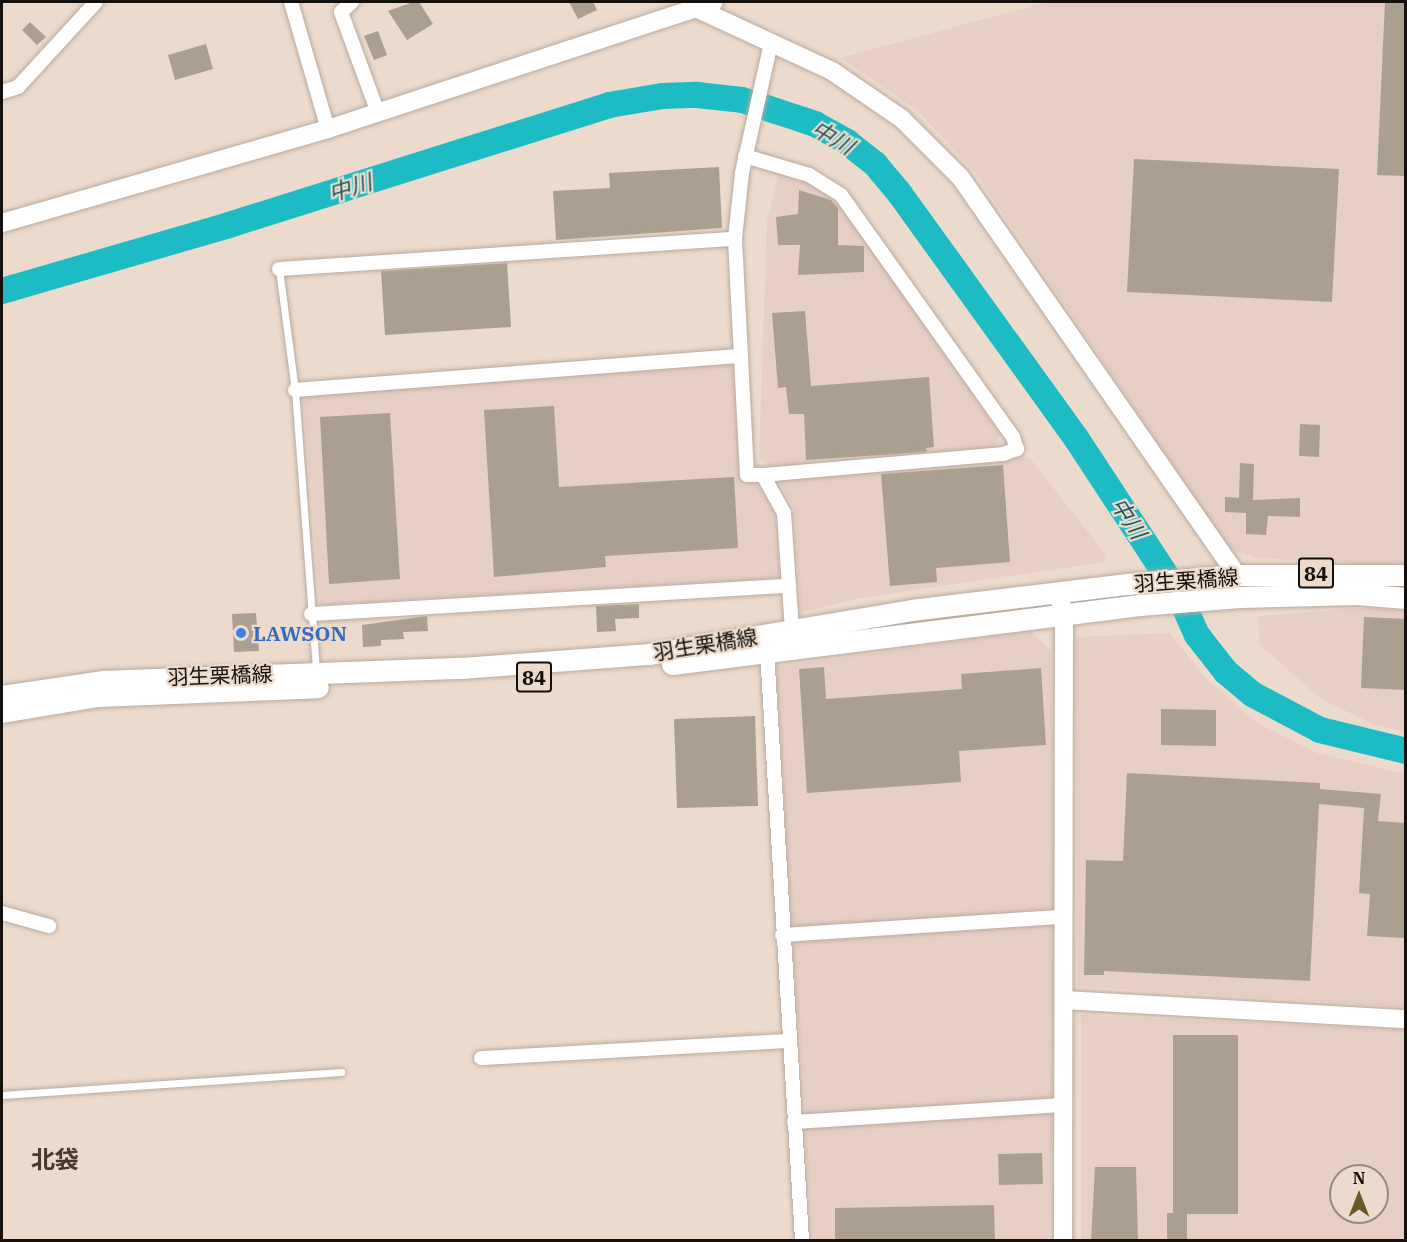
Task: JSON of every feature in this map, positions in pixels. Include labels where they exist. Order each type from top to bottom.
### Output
[{"type":"main road","name":"羽生栗橋線","points":[[2,712],[98,696],[465,682],[627,670],[767,651],[1061,604],[1127,584],[1231,576],[1406,575]]},
{"type":"main road","name":"羽生栗橋線","points":[[2,696],[102,681],[462,668],[649,654],[911,610],[1061,604],[1139,605],[1240,597],[1356,594],[1406,598]]},
{"type":"street","points":[[2,92],[18,87],[96,2]]},
{"type":"street","points":[[291,2],[328,129]]},
{"type":"street","points":[[352,2],[341,12],[378,113]]},
{"type":"street","points":[[2,223],[328,129],[706,5],[771,43],[832,71],[903,119],[961,178],[1231,576]]},
{"type":"street","points":[[745,156],[809,174],[841,195],[1013,437],[1017,448],[1003,454],[747,475],[735,239],[745,156],[771,43]]},
{"type":"street","points":[[279,269],[735,239]]},
{"type":"street","points":[[295,390],[741,356]]},
{"type":"street","points":[[763,475],[784,513],[792,630]]},
{"type":"street","points":[[310,614],[789,586]]},
{"type":"street","points":[[1061,604],[1063,1240]]},
{"type":"street","points":[[767,651],[782,935],[802,1240]]},
{"type":"street","points":[[2,913],[49,926]]},
{"type":"street","points":[[782,935],[1063,917]]},
{"type":"street","points":[[1064,1000],[1406,1019]]},
{"type":"street","points":[[481,1058],[789,1041]]},
{"type":"street","points":[[794,1122],[1063,1104]]},
{"type":"lane","points":[[279,269],[295,390],[316,672]]},
{"type":"lane","points":[[2,1095],[341,1072]]},
{"type":"shaded area","points":[[1047,2],[1405,2],[1405,566],[1256,558],[1229,549],[975,172],[917,110],[840,58]]},
{"type":"shaded area","points":[[779,175],[819,187],[856,220],[1000,435],[995,448],[770,468],[759,457],[767,220]]},
{"type":"shaded area","points":[[733,364],[743,482],[756,484],[775,512],[780,578],[320,605],[303,393]]},
{"type":"shaded area","points":[[1029,457],[1106,555],[1105,562],[861,598],[801,612],[794,509],[778,480]]},
{"type":"shaded area","points":[[1364,608],[1405,610],[1405,731],[1375,725],[1321,699],[1260,645],[1258,616]]},
{"type":"shaded area","points":[[1030,631],[1051,651],[1055,913],[792,929],[777,667]]},
{"type":"shaded area","points":[[1170,633],[1203,675],[1256,722],[1317,753],[1405,774],[1405,1007],[1078,986],[1076,637]]},
{"type":"shaded area","points":[[1055,925],[1053,1100],[806,1115],[792,939]]},
{"type":"shaded area","points":[[1081,1015],[1405,1030],[1405,1240],[1081,1240]]},
{"type":"shaded area","points":[[1053,1111],[1049,1240],[813,1240],[805,1128]]},
{"type":"building","points":[[419,2],[433,24],[407,40],[388,11]]},
{"type":"building","points":[[569,2],[593,2],[597,10],[578,19]]},
{"type":"building","points":[[1385,2],[1406,2],[1406,176],[1377,175]]},
{"type":"building","points":[[30,22],[46,37],[37,45],[22,30]]},
{"type":"building","points":[[378,31],[387,55],[374,60],[364,36]]},
{"type":"building","points":[[206,44],[213,69],[175,80],[168,55]]},
{"type":"building","points":[[1134,159],[1339,169],[1332,302],[1127,292]]},
{"type":"building","points":[[719,167],[722,228],[556,240],[553,191],[610,188],[609,173]]},
{"type":"building","points":[[799,190],[831,200],[838,208],[838,245],[864,246],[864,272],[798,275],[800,245],[778,245],[776,217],[798,214]]},
{"type":"building","points":[[507,263],[511,327],[385,335],[381,271]]},
{"type":"building","points":[[805,311],[811,386],[929,377],[934,447],[926,448],[927,452],[806,460],[804,414],[789,414],[786,387],[778,388],[772,313]]},
{"type":"building","points":[[554,406],[559,487],[734,477],[738,548],[605,556],[606,567],[494,577],[484,410]]},
{"type":"building","points":[[390,413],[400,579],[329,584],[320,417]]},
{"type":"building","points":[[1300,424],[1320,425],[1319,457],[1299,456]]},
{"type":"building","points":[[1240,463],[1254,464],[1253,500],[1300,498],[1300,517],[1268,516],[1266,535],[1246,534],[1246,513],[1225,512],[1225,497],[1239,498]]},
{"type":"building","points":[[1003,465],[1010,562],[936,568],[937,582],[890,586],[881,474]]},
{"type":"building","points":[[639,604],[639,618],[615,619],[616,631],[597,632],[596,606]]},
{"type":"building","points":[[256,613],[259,651],[234,652],[232,614]]},
{"type":"building","points":[[427,616],[428,631],[403,632],[404,639],[381,640],[381,646],[363,647],[362,625]]},
{"type":"building","points":[[1364,617],[1406,619],[1406,690],[1361,688]]},
{"type":"building","points":[[824,667],[826,699],[962,689],[961,674],[1041,668],[1046,745],[959,751],[961,782],[807,793],[799,669]]},
{"type":"building","points":[[1161,709],[1216,710],[1216,746],[1161,745]]},
{"type":"building","points":[[755,716],[758,806],[677,808],[674,719]]},
{"type":"building","points":[[1127,773],[1320,783],[1320,789],[1381,794],[1378,821],[1406,823],[1406,938],[1367,936],[1370,894],[1359,893],[1364,808],[1319,804],[1310,981],[1104,971],[1104,975],[1084,975],[1086,860],[1123,861]]},
{"type":"building","points":[[1173,1035],[1238,1035],[1238,1214],[1187,1214],[1187,1240],[1167,1240],[1167,1213],[1173,1213]]},
{"type":"building","points":[[1042,1153],[1043,1184],[999,1185],[998,1154]]},
{"type":"building","points":[[1095,1167],[1136,1167],[1138,1240],[1091,1240]]},
{"type":"building","points":[[994,1205],[995,1240],[835,1240],[835,1208]]},
{"type":"waterway","name":"中川","points":[[2,291],[229,225],[609,105],[663,96],[697,95],[742,100],[776,111],[815,124],[847,142],[875,164],[900,194],[1076,438],[1178,593],[1197,635],[1226,672],[1252,694],[1320,730],[1406,751]]},
{"type":"place","name":"LAWSON","points":[[241,633]]},
{"type":"district","name":"北袋","points":[[55,1160]]}]
